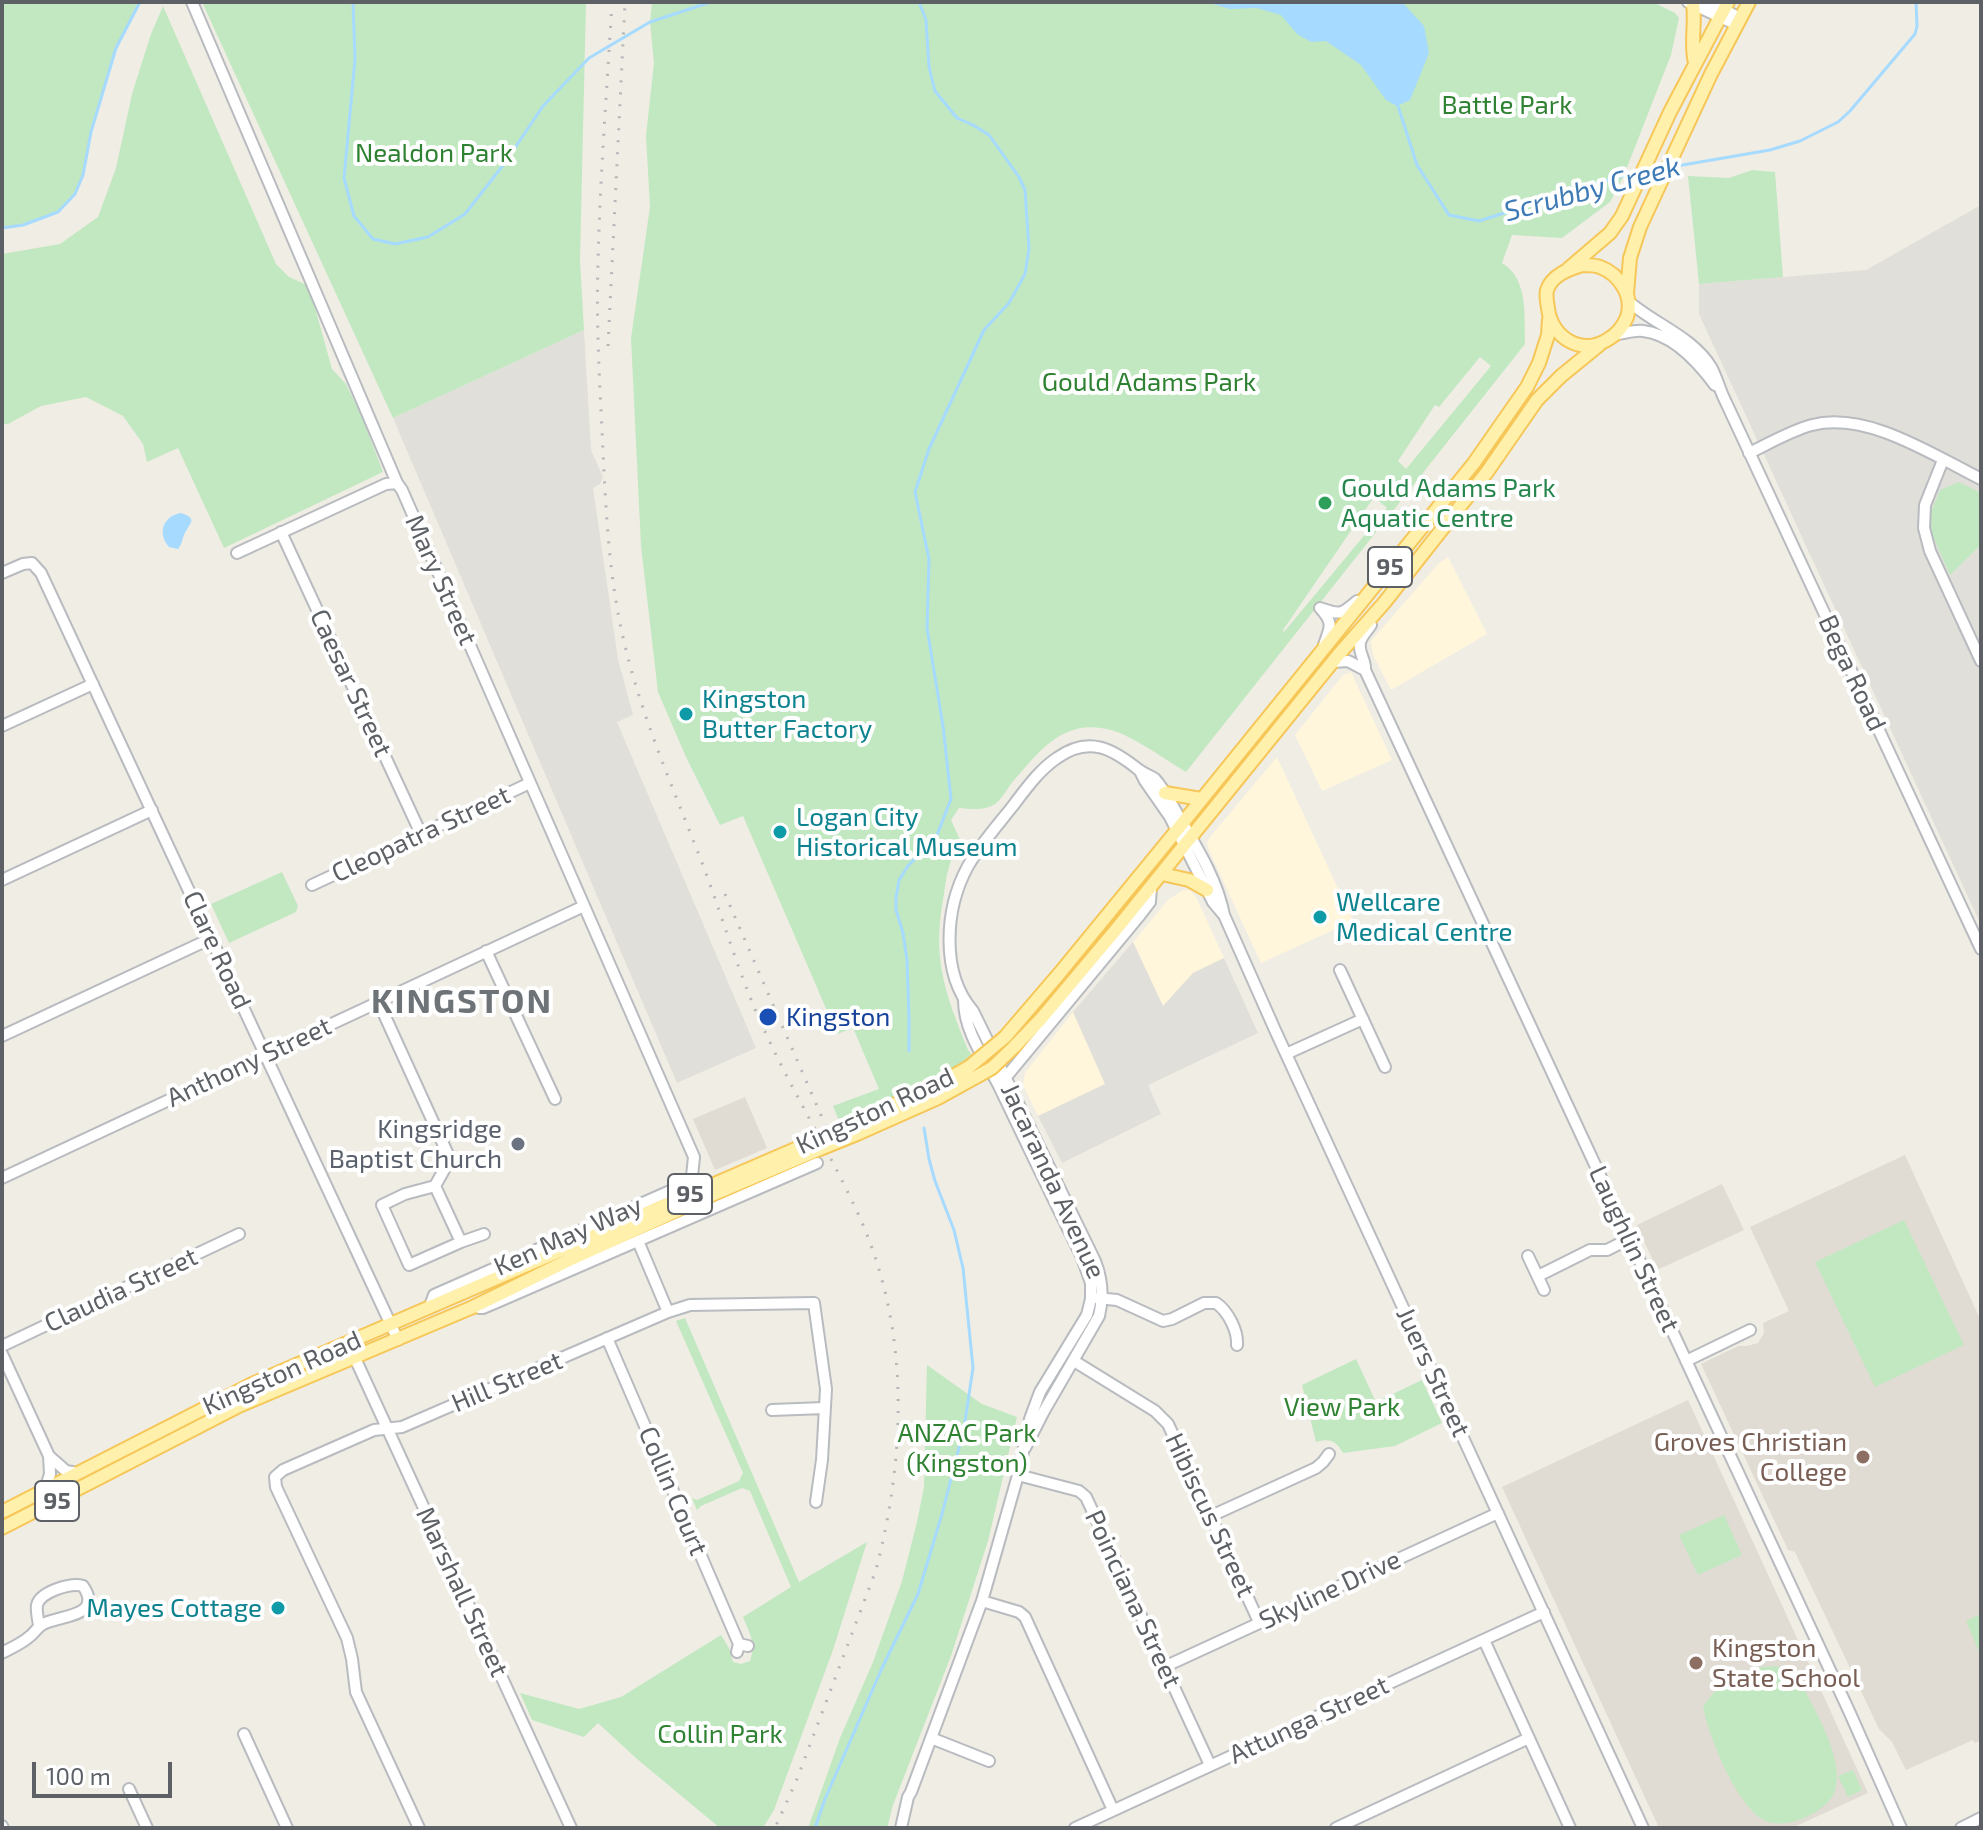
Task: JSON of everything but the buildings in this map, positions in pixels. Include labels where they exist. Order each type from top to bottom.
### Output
[{"type":"main road","points":[[1617,334],[1627,316],[1630,258],[1640,227],[1749,2]]},
{"type":"main road","points":[[1690,3],[1694,27],[1691,49],[1695,63]]},
{"type":"main road","name":"95","points":[[1549,319],[1547,289],[1610,233],[1622,216],[1724,9]]},
{"type":"main road","points":[[1568,269],[1582,265],[1599,266],[1616,276],[1628,297]]},
{"type":"main road","points":[[1549,319],[1565,339],[1582,346],[1599,345]]},
{"type":"main road","name":"Kingston Road","points":[[2,1512],[222,1398],[430,1306],[818,1144],[938,1098],[972,1072],[1049,986],[1474,463],[1527,387],[1539,363],[1548,335],[1549,319]]},
{"type":"main road","name":"95","points":[[1599,345],[1617,334]]},
{"type":"main road","name":"Kingston Road","points":[[972,1072],[1005,1057],[1056,1001],[1381,607],[1487,472],[1537,400],[1599,345]]},
{"type":"main road","points":[[1165,793],[1201,799]]},
{"type":"main road","points":[[1162,874],[1189,880],[1207,890]]},
{"type":"main road","name":"Kingston Road","points":[[2,1528],[204,1423],[473,1307],[818,1144]]},
{"type":"main road","points":[[316,1356],[326,1357],[345,1349],[349,1349],[354,1356]]},
{"type":"street","name":"Mary Street","points":[[192,2],[397,483],[694,1157]]},
{"type":"street","points":[[1709,2],[1738,21]]},
{"type":"street","points":[[1690,3],[1724,9]]},
{"type":"street","name":"Bega Road","points":[[1628,297],[1644,315],[1695,348],[1711,367],[1981,949]]},
{"type":"street","name":"Bega Road","points":[[1617,334],[1639,331],[1655,333],[1669,340],[1690,356],[1723,396]]},
{"type":"street","points":[[1749,453],[1811,425],[1839,421],[1885,432],[1981,479]]},
{"type":"street","points":[[1943,460],[1925,505],[1924,528],[1930,551],[1981,661]]},
{"type":"street","points":[[237,553],[386,484],[397,483]]},
{"type":"street","name":"Caesar Street","points":[[281,532],[421,834]]},
{"type":"street","name":"Clare Road","points":[[2,573],[32,563],[41,573],[398,1340]]},
{"type":"street","points":[[1322,650],[1331,627],[1330,620],[1320,608],[1343,613],[1377,584]]},
{"type":"street","name":"Laughlin Street","points":[[1381,607],[1360,643],[1366,662],[1365,670],[1901,1828]]},
{"type":"street","points":[[1333,662],[1348,661],[1365,670]]},
{"type":"street","points":[[2,726],[93,684]]},
{"type":"street","name":"Jacaranda Avenue","points":[[1025,1448],[1096,1324],[1099,1316],[1097,1298],[1081,1255],[964,1015],[964,1000],[952,961],[951,915],[967,868],[988,837],[1044,770],[1070,750],[1087,746],[1109,749],[1152,776],[1165,793],[1188,842]]},
{"type":"street","name":"Jacaranda Avenue","points":[[1140,771],[1180,826]]},
{"type":"street","name":"Cleopatra Street","points":[[312,885],[530,783]]},
{"type":"street","points":[[2,880],[152,810]]},
{"type":"street","name":"Juers Street","points":[[1188,842],[1207,890],[1224,915]]},
{"type":"street","name":"Juers Street","points":[[1188,842],[1221,899],[1224,915],[1286,1054],[1643,1828]]},
{"type":"street","name":"Kingston Road","points":[[1006,1077],[1150,902],[1151,887]]},
{"type":"street","name":"Anthony Street","points":[[2,1178],[584,906]]},
{"type":"street","points":[[2,1036],[212,938]]},
{"type":"street","points":[[486,951],[555,1099]]},
{"type":"street","points":[[1340,970],[1385,1067]]},
{"type":"street","name":"Jacaranda Avenue","points":[[901,1828],[908,1797],[982,1601],[1018,1475],[1030,1419],[1040,1392],[1097,1298],[1101,1278],[1006,1077],[973,1011],[964,1000]]},
{"type":"street","points":[[378,1001],[450,1159],[435,1186],[405,1194],[382,1205],[409,1265],[484,1234]]},
{"type":"street","points":[[1286,1054],[1363,1019]]},
{"type":"street","name":"Ken May Way","points":[[430,1306],[434,1295],[686,1184],[692,1176],[694,1157]]},
{"type":"street","name":"Kingston Road","points":[[473,1307],[483,1308],[817,1163]]},
{"type":"street","points":[[435,1186],[461,1242]]},
{"type":"street","name":"Claudia Street","points":[[2,1346],[239,1234]]},
{"type":"street","points":[[1538,1276],[1590,1250],[1607,1250],[1629,1239]]},
{"type":"street","points":[[638,1241],[668,1312]]},
{"type":"street","points":[[1528,1256],[1544,1290]]},
{"type":"street","points":[[1097,1298],[1117,1300],[1163,1321],[1204,1303],[1216,1303],[1224,1309],[1235,1330],[1237,1345]]},
{"type":"street","name":"Hill Street","points":[[419,1828],[356,1692],[347,1638],[276,1487],[275,1477],[283,1470],[374,1430],[402,1427],[690,1305],[814,1303],[826,1389],[824,1408]]},
{"type":"street","points":[[1686,1361],[1750,1330]]},
{"type":"street","name":"Collin Court","points":[[607,1338],[741,1647]]},
{"type":"street","points":[[2,1354],[49,1456],[50,1474],[45,1490]]},
{"type":"street","name":"Marshall Street","points":[[354,1356],[571,1828]]},
{"type":"street","name":"Hibiscus Street","points":[[1074,1361],[1166,1420],[1259,1622]]},
{"type":"street","points":[[1047,1382],[1057,1388]]},
{"type":"street","points":[[772,1410],[824,1408],[822,1460],[816,1502]]},
{"type":"street","points":[[1211,1516],[1316,1468],[1329,1454]]},
{"type":"street","points":[[49,1456],[66,1471],[78,1473]]},
{"type":"street","name":"Poinciana Street","points":[[1018,1475],[1079,1491],[1086,1497],[1210,1765]]},
{"type":"street","name":"Skyline Drive","points":[[1164,1667],[1498,1513]]},
{"type":"street","points":[[2,1653],[27,1639],[39,1625],[83,1610],[89,1599],[83,1586],[70,1584],[43,1596],[37,1607],[39,1625]]},
{"type":"street","points":[[982,1601],[1019,1612],[1025,1617],[1113,1810]]},
{"type":"street","name":"Attunga Street","points":[[1075,1828],[1544,1612]]},
{"type":"street","points":[[1484,1640],[1570,1828]]},
{"type":"street","points":[[244,1734],[287,1828]]},
{"type":"street","points":[[931,1738],[989,1761]]},
{"type":"street","points":[[1336,1828],[1529,1738]]},
{"type":"street","points":[[129,1789],[147,1828]]},
{"type":"street","name":"Jacaranda Avenue","points":[[908,1828],[911,1792]]},
{"type":"street","points":[[1961,1828],[1981,1818]]},
{"type":"shaded area","points":[[1981,205],[1981,493],[1958,483],[1950,574],[1981,545],[1981,925],[1699,314],[1699,284],[1866,270]]},
{"type":"shaded area","points":[[584,330],[591,450],[603,477],[600,484],[593,488],[618,659],[633,715],[617,722],[756,1048],[677,1083],[393,418]]},
{"type":"shaded area","points":[[1448,557],[1487,634],[1391,690],[1373,655],[1371,641],[1438,564]]},
{"type":"shaded area","points":[[1351,672],[1392,760],[1322,791],[1295,735],[1343,675]]},
{"type":"shaded area","points":[[1277,757],[1353,921],[1261,963],[1207,842]]},
{"type":"shaded area","points":[[1190,890],[1196,897],[1224,958],[1193,973],[1163,1006],[1133,942],[1169,899]]},
{"type":"shaded area","points":[[1133,942],[1163,1006],[1193,973],[1224,958],[1258,1033],[1148,1085],[1161,1114],[1062,1163],[1038,1116],[1105,1084],[1073,1012]]},
{"type":"shaded area","points":[[1073,1012],[1106,1084],[1038,1116],[1023,1085],[1025,1073]]},
{"type":"shaded area","points":[[745,1097],[767,1148],[715,1170],[693,1119]]},
{"type":"shaded area","name":"Groves Christian College","points":[[1905,1155],[1981,1321],[1981,1740],[1975,1743],[1973,1740],[1906,1770],[1892,1742],[1879,1729],[1795,1552],[1788,1550],[1701,1364],[1738,1346],[1758,1343],[1764,1333],[1763,1323],[1789,1311],[1750,1227]]},
{"type":"shaded area","points":[[1722,1184],[1744,1230],[1657,1270],[1637,1225]]},
{"type":"shaded area","name":"Kingston State School","points":[[1688,1400],[1868,1793],[1792,1828],[1659,1828],[1502,1487]]},
{"type":"green space","points":[[2,2],[140,2],[116,49],[91,132],[83,175],[75,194],[58,212],[23,225],[2,228]]},
{"type":"green space","name":"Nealdon Park","points":[[202,2],[586,2],[580,261],[584,330],[393,418]]},
{"type":"green space","points":[[652,2],[1653,2],[1679,18],[1671,55],[1624,175],[1610,202],[1562,238],[1512,235],[1502,263],[1511,270],[1521,289],[1525,344],[1186,772],[1120,733],[1094,727],[1078,729],[1065,733],[1041,750],[995,804],[982,809],[959,808],[951,820],[961,842],[948,873],[940,922],[940,960],[953,1012],[973,1056],[936,1079],[840,1123],[833,1106],[879,1089],[853,1028],[837,1034],[743,816],[720,825],[658,692],[641,546],[631,338],[650,207],[646,136],[654,63],[650,22]],"holes":[[[1480,357],[1491,366],[1406,469],[1398,461],[1435,405],[1439,407]],[[1374,497],[1387,508],[1284,632],[1283,630]]]},
{"type":"green space","points":[[163,6],[276,264],[289,277],[307,285],[332,369],[346,384],[383,472],[224,548],[178,448],[147,462],[143,444],[123,416],[86,397],[41,406],[8,424],[2,424],[2,254],[60,244],[98,217],[116,168],[132,94]]},
{"type":"green space","points":[[1752,170],[1775,172],[1783,277],[1699,284],[1688,176],[1729,178]]},
{"type":"green space","points":[[1959,482],[1981,493],[1981,545],[1950,575],[1932,534],[1930,514],[1940,490]]},
{"type":"green space","points":[[282,872],[298,906],[296,912],[229,943],[211,904]]},
{"type":"green space","points":[[1904,1220],[1964,1345],[1875,1387],[1815,1262]]},
{"type":"green space","name":"Collin Park","points":[[685,1318],[799,1582],[867,1542],[833,1650],[774,1810],[763,1828],[720,1828],[598,1723],[584,1737],[532,1720],[520,1693],[579,1709],[621,1697],[721,1635],[733,1662],[741,1664],[750,1661],[752,1644],[743,1617],[791,1587],[750,1491],[742,1488],[697,1510],[692,1498],[697,1500],[739,1481],[743,1473],[676,1321]]},
{"type":"green space","name":"View Park","points":[[1356,1359],[1376,1402],[1422,1380],[1442,1423],[1395,1446],[1343,1453],[1332,1442],[1316,1442],[1302,1385]]},
{"type":"green space","name":"ANZAC Park (Kingston)","points":[[927,1365],[982,1404],[1017,1417],[988,1541],[951,1656],[887,1828],[808,1828],[902,1581],[924,1487]]},
{"type":"green space","points":[[1724,1515],[1742,1555],[1698,1575],[1679,1535]]},
{"type":"green space","points":[[1981,1614],[1981,1656],[1966,1621]]},
{"type":"green space","points":[[1762,1667],[1780,1667],[1797,1678],[1823,1726],[1837,1770],[1835,1790],[1830,1799],[1813,1813],[1789,1823],[1777,1824],[1762,1819],[1743,1799],[1717,1751],[1703,1706],[1714,1692]]},
{"type":"green space","points":[[1853,1770],[1862,1790],[1848,1797],[1838,1776]]},
{"type":"water","points":[[1207,2],[1402,2],[1424,26],[1429,53],[1410,100],[1397,106],[1386,100],[1361,65],[1326,41],[1311,42],[1297,34],[1281,15],[1257,8],[1229,9]]},
{"type":"water","points":[[181,513],[191,520],[178,549],[169,547],[163,531],[166,521]]},
{"type":"waterway","name":"Scrubby Creek","points":[[2,228],[23,225],[58,212],[75,194],[83,175],[91,132],[116,48],[140,2]]},
{"type":"waterway","name":"Scrubby Creek","points":[[353,2],[355,59],[344,178],[354,216],[373,239],[395,244],[428,237],[465,214],[543,106],[589,58],[650,22],[711,2]]},
{"type":"waterway","points":[[909,1051],[907,960],[896,898],[899,880],[937,835],[951,799],[927,628],[929,559],[915,492],[929,449],[984,330],[1009,303],[1025,274],[1029,249],[1025,190],[1019,177],[989,135],[957,118],[935,91],[929,67],[926,20],[919,2]]},
{"type":"waterway","name":"Scrubby Creek","points":[[1671,167],[1770,150],[1800,141],[1838,122],[1915,34],[1916,2]]},
{"type":"waterway","name":"Scrubby Creek","points":[[1397,103],[1417,165],[1449,215],[1479,221],[1636,173]]},
{"type":"waterway","name":"Scrubby Creek","points":[[1648,171],[1664,169]]},
{"type":"waterway","points":[[815,1828],[882,1668],[918,1594],[964,1428],[973,1368],[963,1268],[954,1230],[935,1181],[924,1128]]},
{"type":"railway","points":[[612,2],[600,198],[598,334],[609,544],[623,637],[649,725],[749,995],[778,1059],[860,1218],[888,1304],[895,1348],[897,1437],[893,1482],[876,1570],[797,1779],[775,1828]]},
{"type":"railway","points":[[608,346],[625,2]]},
{"type":"railway","points":[[725,894],[830,1136]]},
{"type":"place","name":"Gould Adams Park Aquatic Centre","points":[[1325,503]]},
{"type":"place","name":"Kingston Butter Factory","points":[[686,714]]},
{"type":"place","name":"Logan City Historical Museum","points":[[780,832]]},
{"type":"place","name":"Wellcare Medical Centre","points":[[1320,917]]},
{"type":"place","name":"Kingston","points":[[768,1017]]},
{"type":"place","name":"Kingsridge Baptist Church","points":[[518,1144]]},
{"type":"place","name":"Groves Christian College","points":[[1863,1457]]},
{"type":"place","name":"Mayes Cottage","points":[[278,1608]]},
{"type":"place","name":"Kingston State School","points":[[1696,1663]]},
{"type":"district","name":"KINGSTON","points":[[462,1002]]},
{"type":"park label","name":"Battle Park","points":[[1507,105]]},
{"type":"park label","name":"Gould Adams Park","points":[[1149,382]]}]
